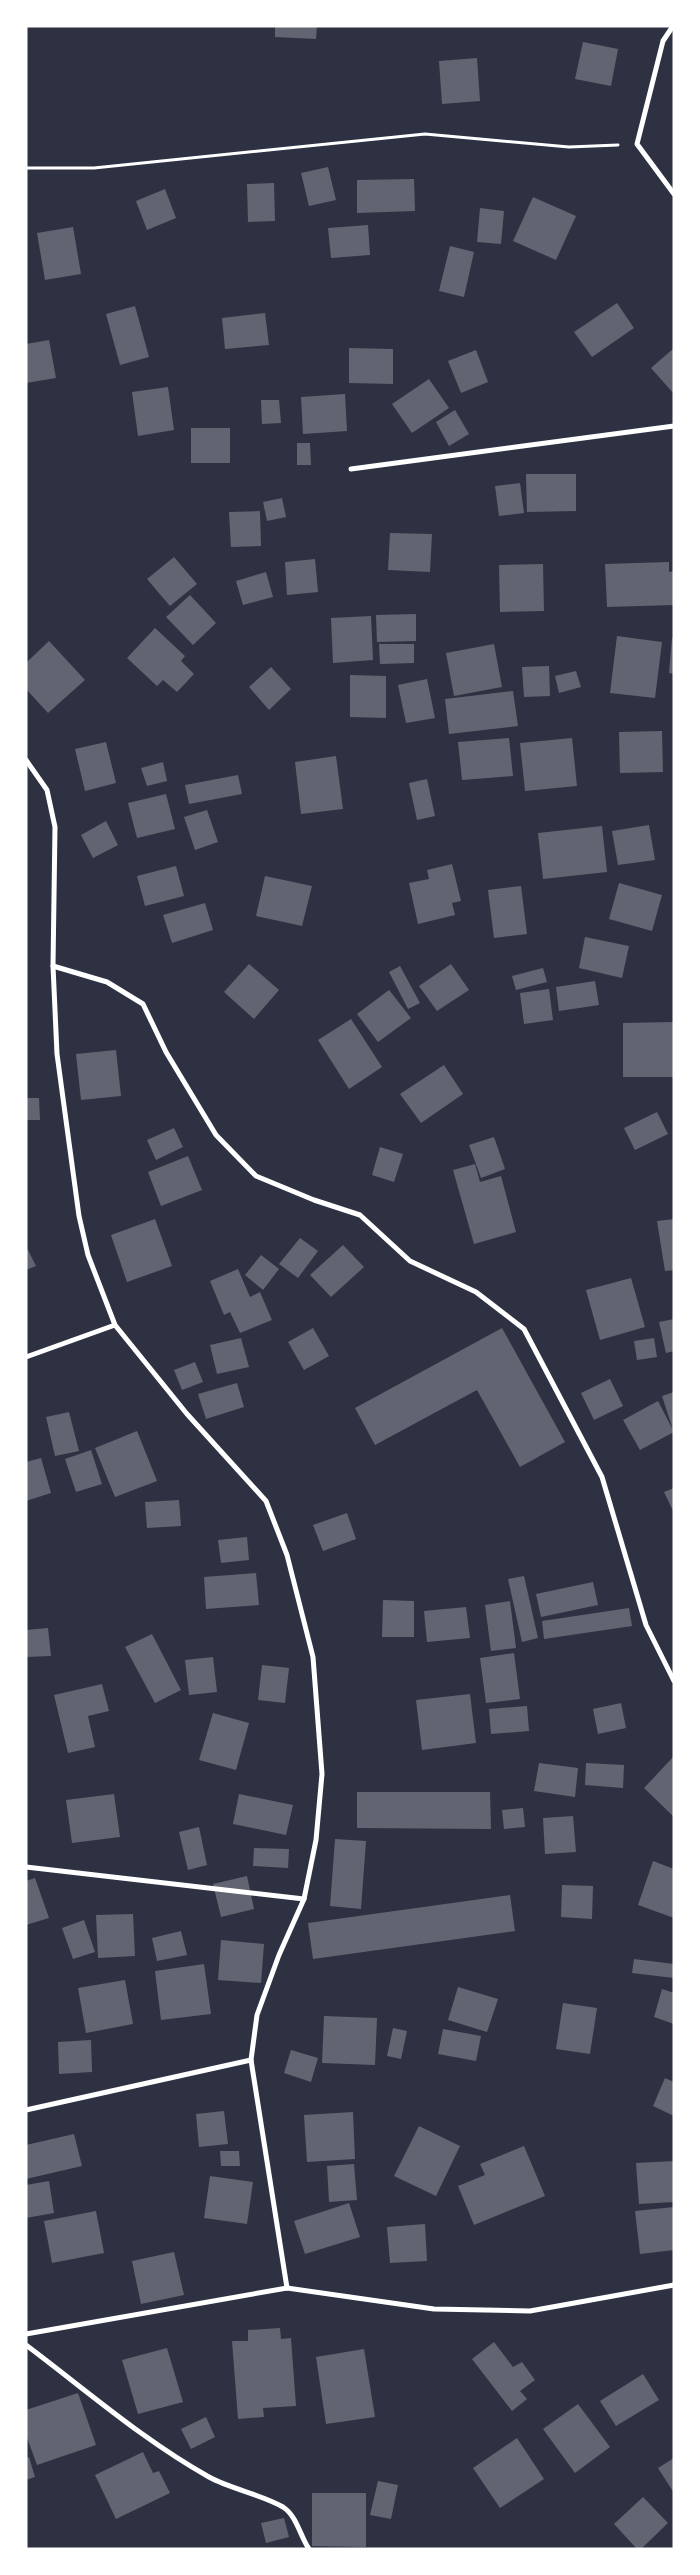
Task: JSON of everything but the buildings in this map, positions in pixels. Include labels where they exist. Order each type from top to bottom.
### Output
[{"type":"street","points":[[673,26],[663,41],[637,144],[674,194]]},
{"type":"street","points":[[351,469],[674,426]]},
{"type":"street","points":[[26,760],[46,790],[55,827],[53,966],[57,1054],[79,1216],[88,1255],[115,1325],[187,1414],[266,1501],[287,1555],[313,1657],[322,1774],[316,1840],[304,1899],[279,1955],[257,2016],[251,2060],[287,2288]]},
{"type":"street","points":[[53,966],[107,982],[143,1004],[166,1052],[216,1135],[256,1176],[314,1200],[360,1215],[410,1261],[476,1292],[524,1329],[602,1476],[646,1625],[674,1681]]},
{"type":"street","points":[[26,1357],[115,1325]]},
{"type":"street","points":[[26,1867],[304,1899]]},
{"type":"street","points":[[26,2110],[251,2060]]},
{"type":"street","points":[[26,2334],[287,2288],[434,2309],[530,2311],[674,2285]]},
{"type":"street","points":[[26,2345],[156,2445],[211,2478],[284,2508],[295,2520],[301,2537],[309,2549]]},
{"type":"path","points":[[26,168],[94,168],[425,134],[568,147],[637,144]]}]
